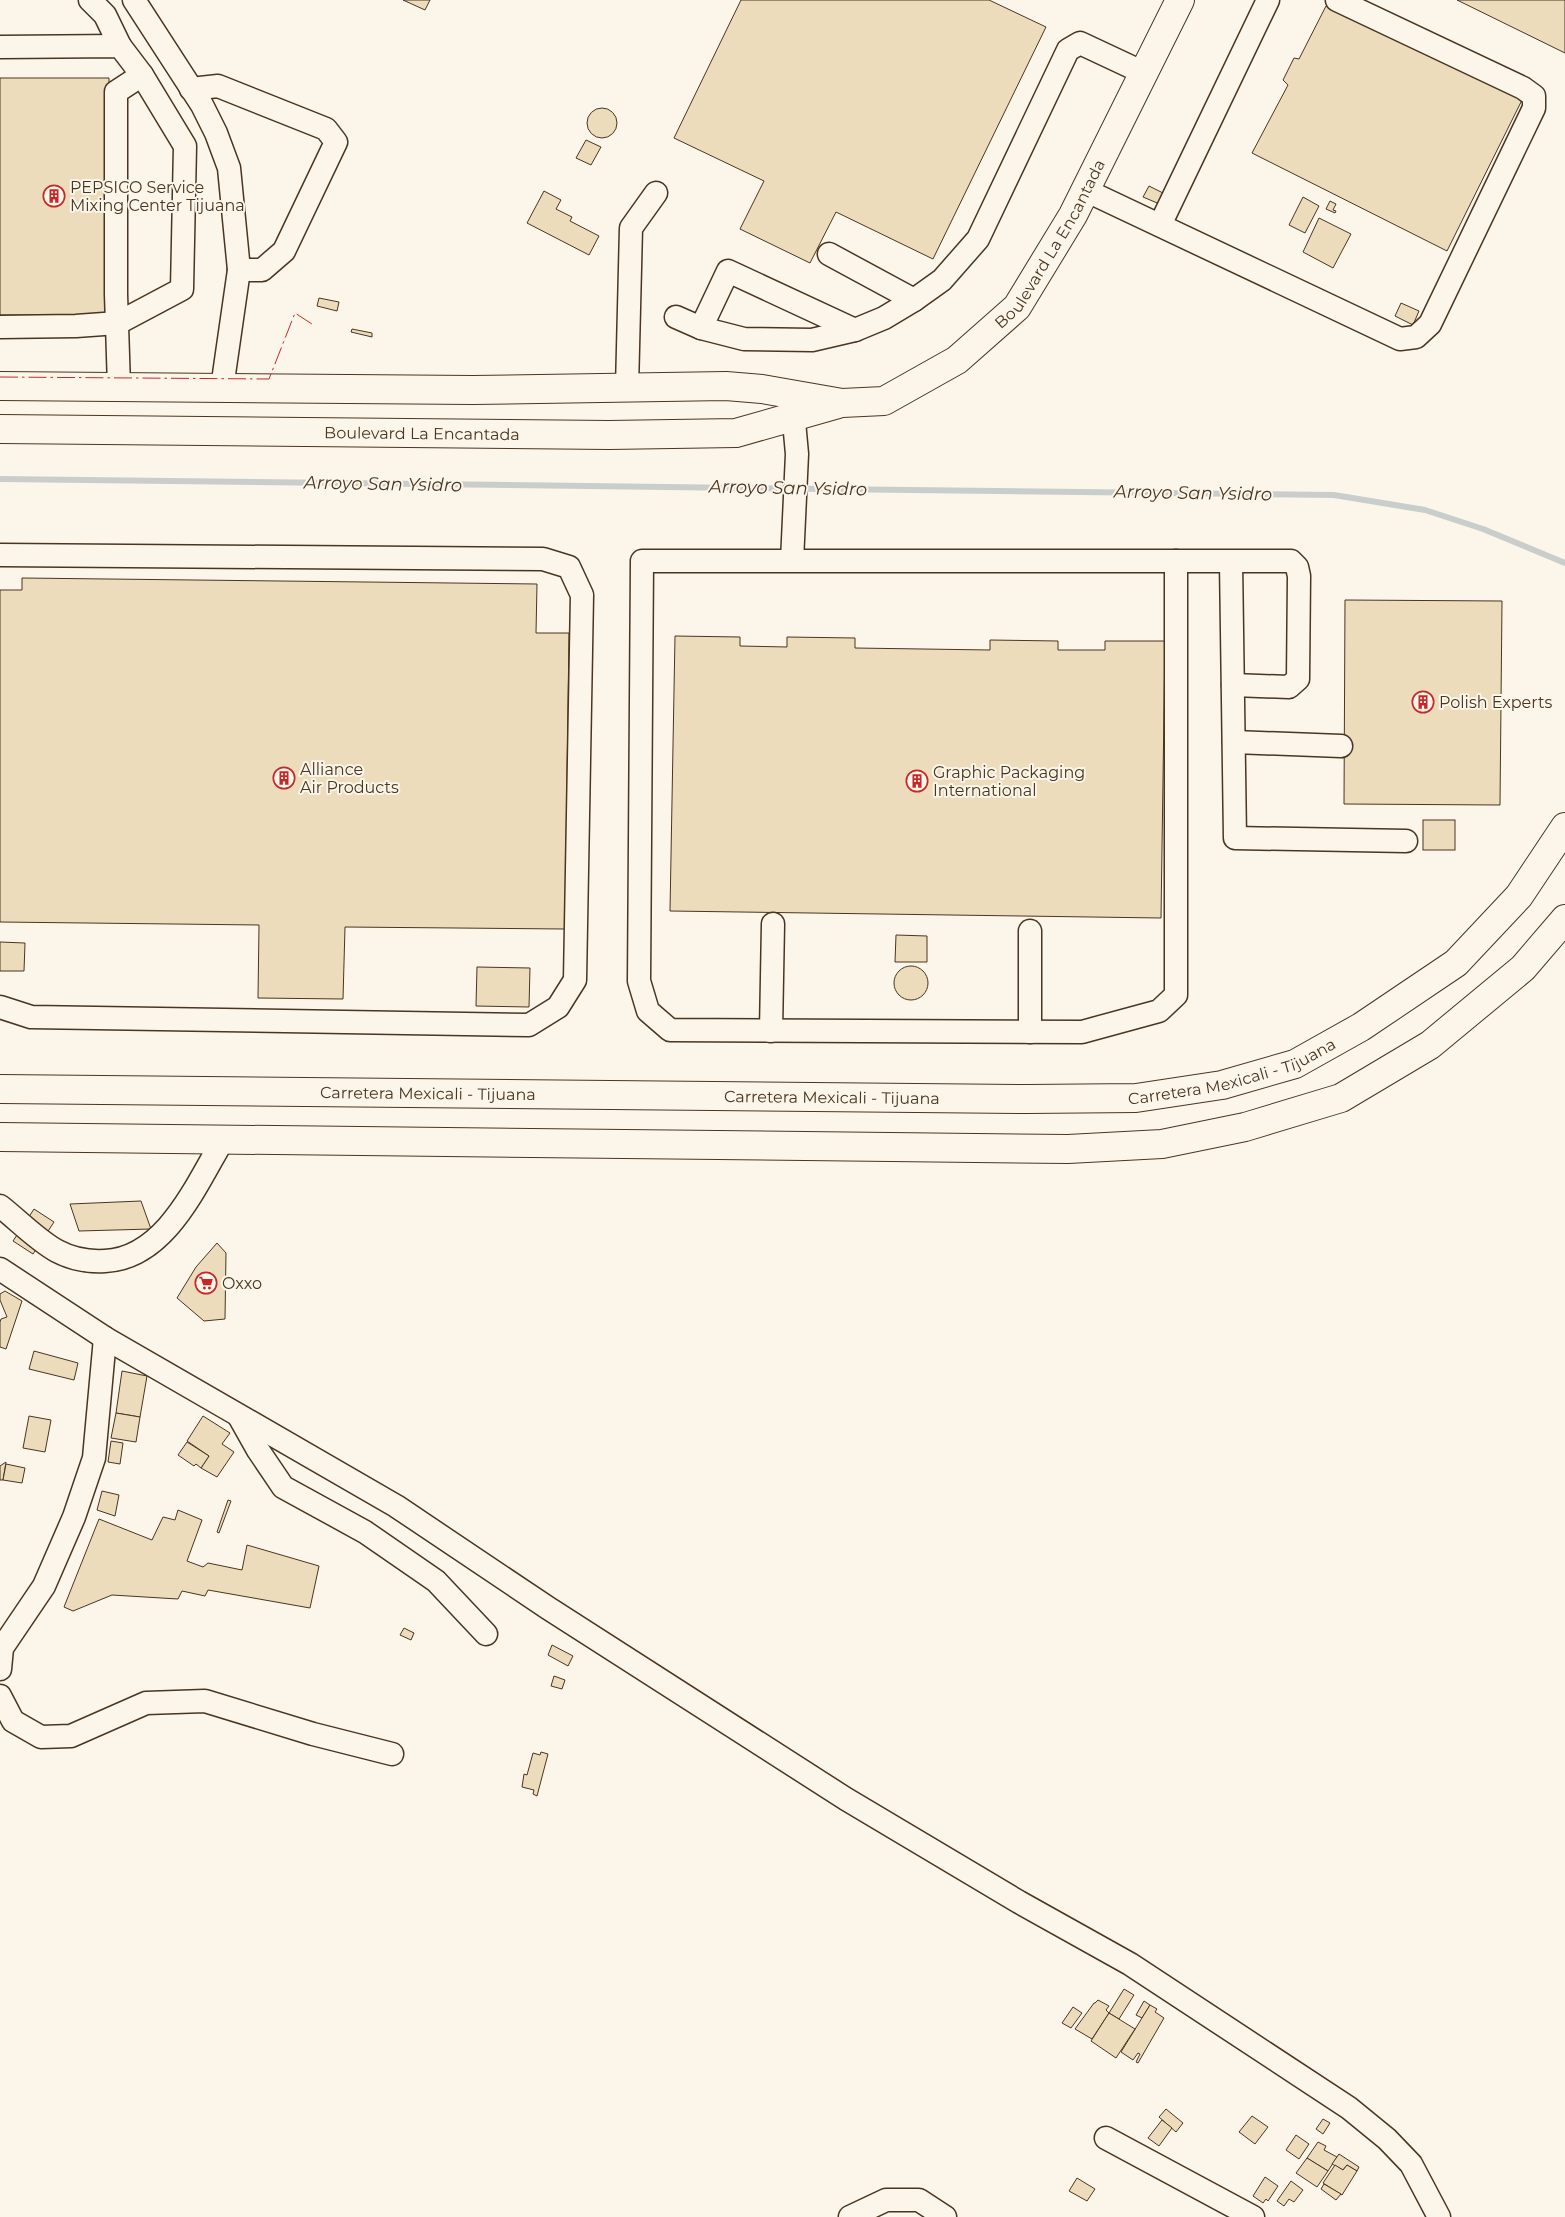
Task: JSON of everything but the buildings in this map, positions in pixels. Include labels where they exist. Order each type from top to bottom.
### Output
[{"type":"main road","name":"Boulevard La Encantada","points":[[0,429],[600,435],[736,434],[793,406],[884,401],[957,360],[1017,307],[1073,215],[1180,0]]},
{"type":"main road","name":"Boulevard La Encantada","points":[[0,386],[473,390],[726,386],[762,389],[793,406]]},
{"type":"main road","name":"Carretera Mexicali - Tijuana","points":[[0,1089],[1028,1099],[1136,1098],[1222,1085],[1295,1064],[1361,1028],[1456,963],[1519,896],[1565,827]]},
{"type":"main road","points":[[0,1137],[224,1138],[1068,1149],[1162,1144],[1245,1127],[1341,1098],[1430,1045],[1523,968],[1565,918]]},
{"type":"street","points":[[0,327],[76,326],[118,323],[182,289],[185,146],[142,74],[120,46],[105,15],[90,0]]},
{"type":"street","points":[[134,0],[191,89],[216,133],[229,168],[239,270],[222,388]]},
{"type":"street","points":[[1160,224],[1268,0]]},
{"type":"street","points":[[1085,190],[1400,339],[1416,337],[1430,324],[1534,108],[1534,96],[1524,88],[1337,0]]},
{"type":"street","points":[[676,317],[701,328],[744,339],[812,340],[855,330],[884,318],[942,280],[978,239],[1068,50],[1080,43],[1144,73]]},
{"type":"street","points":[[0,47],[120,46]]},
{"type":"street","points":[[119,387],[116,294],[116,92],[142,74]]},
{"type":"street","points":[[191,89],[218,86],[326,129],[336,142],[284,251],[262,270],[239,270]]},
{"type":"street","points":[[628,388],[631,228],[656,194]]},
{"type":"street","points":[[829,254],[914,300]]},
{"type":"street","points":[[701,328],[728,271],[855,330]]},
{"type":"street","points":[[792,561],[797,454],[793,406]]},
{"type":"street","points":[[0,555],[543,559],[568,567],[582,596],[575,980],[558,1007],[529,1025],[31,1017],[0,1007]]},
{"type":"street","points":[[1176,561],[1176,995],[1159,1011],[1082,1032],[670,1030],[648,1011],[639,981],[642,561],[1176,561],[1231,562],[1291,561],[1297,567],[1299,576],[1298,678],[1289,687],[1233,686]]},
{"type":"street","points":[[1231,562],[1235,838],[1406,841]]},
{"type":"street","points":[[1234,742],[1341,746]]},
{"type":"street","points":[[771,1030],[773,924]]},
{"type":"street","points":[[1030,931],[1030,1032]]},
{"type":"street","points":[[0,1206],[55,1250],[74,1258],[95,1262],[133,1255],[150,1246],[173,1222],[224,1138]]},
{"type":"street","points":[[0,1269],[105,1338],[240,1418],[396,1506],[548,1608],[846,1799],[1019,1902],[1130,1964],[1350,2108],[1411,2164],[1439,2217]]},
{"type":"street","points":[[0,1669],[2,1648],[44,1586],[74,1517],[94,1458],[105,1338]]},
{"type":"street","points":[[240,1418],[258,1450],[284,1487],[365,1532],[436,1581],[486,1634]]},
{"type":"street","points":[[0,1696],[13,1721],[41,1737],[71,1736],[146,1703],[205,1700],[313,1734],[392,1754]]},
{"type":"street","points":[[1106,2138],[1253,2217]]},
{"type":"street","points":[[850,2217],[886,2200],[919,2200],[944,2217]]},
{"type":"waterway","name":"Arroyo San Ysidro","points":[[0,479],[1334,495],[1425,510],[1483,529],[1565,563]]},
{"type":"power","points":[[0,377],[269,379],[295,313],[312,324]]},
{"type":"place","name":"PEPSICO Service Mixing Center Tijuana","points":[[54,196]]},
{"type":"place","name":"Polish Experts","points":[[1423,702]]},
{"type":"place","name":"Alliance Air Products","points":[[284,778]]},
{"type":"place","name":"Graphic Packaging International","points":[[917,781]]},
{"type":"place","name":"Oxxo","points":[[206,1283]]}]
